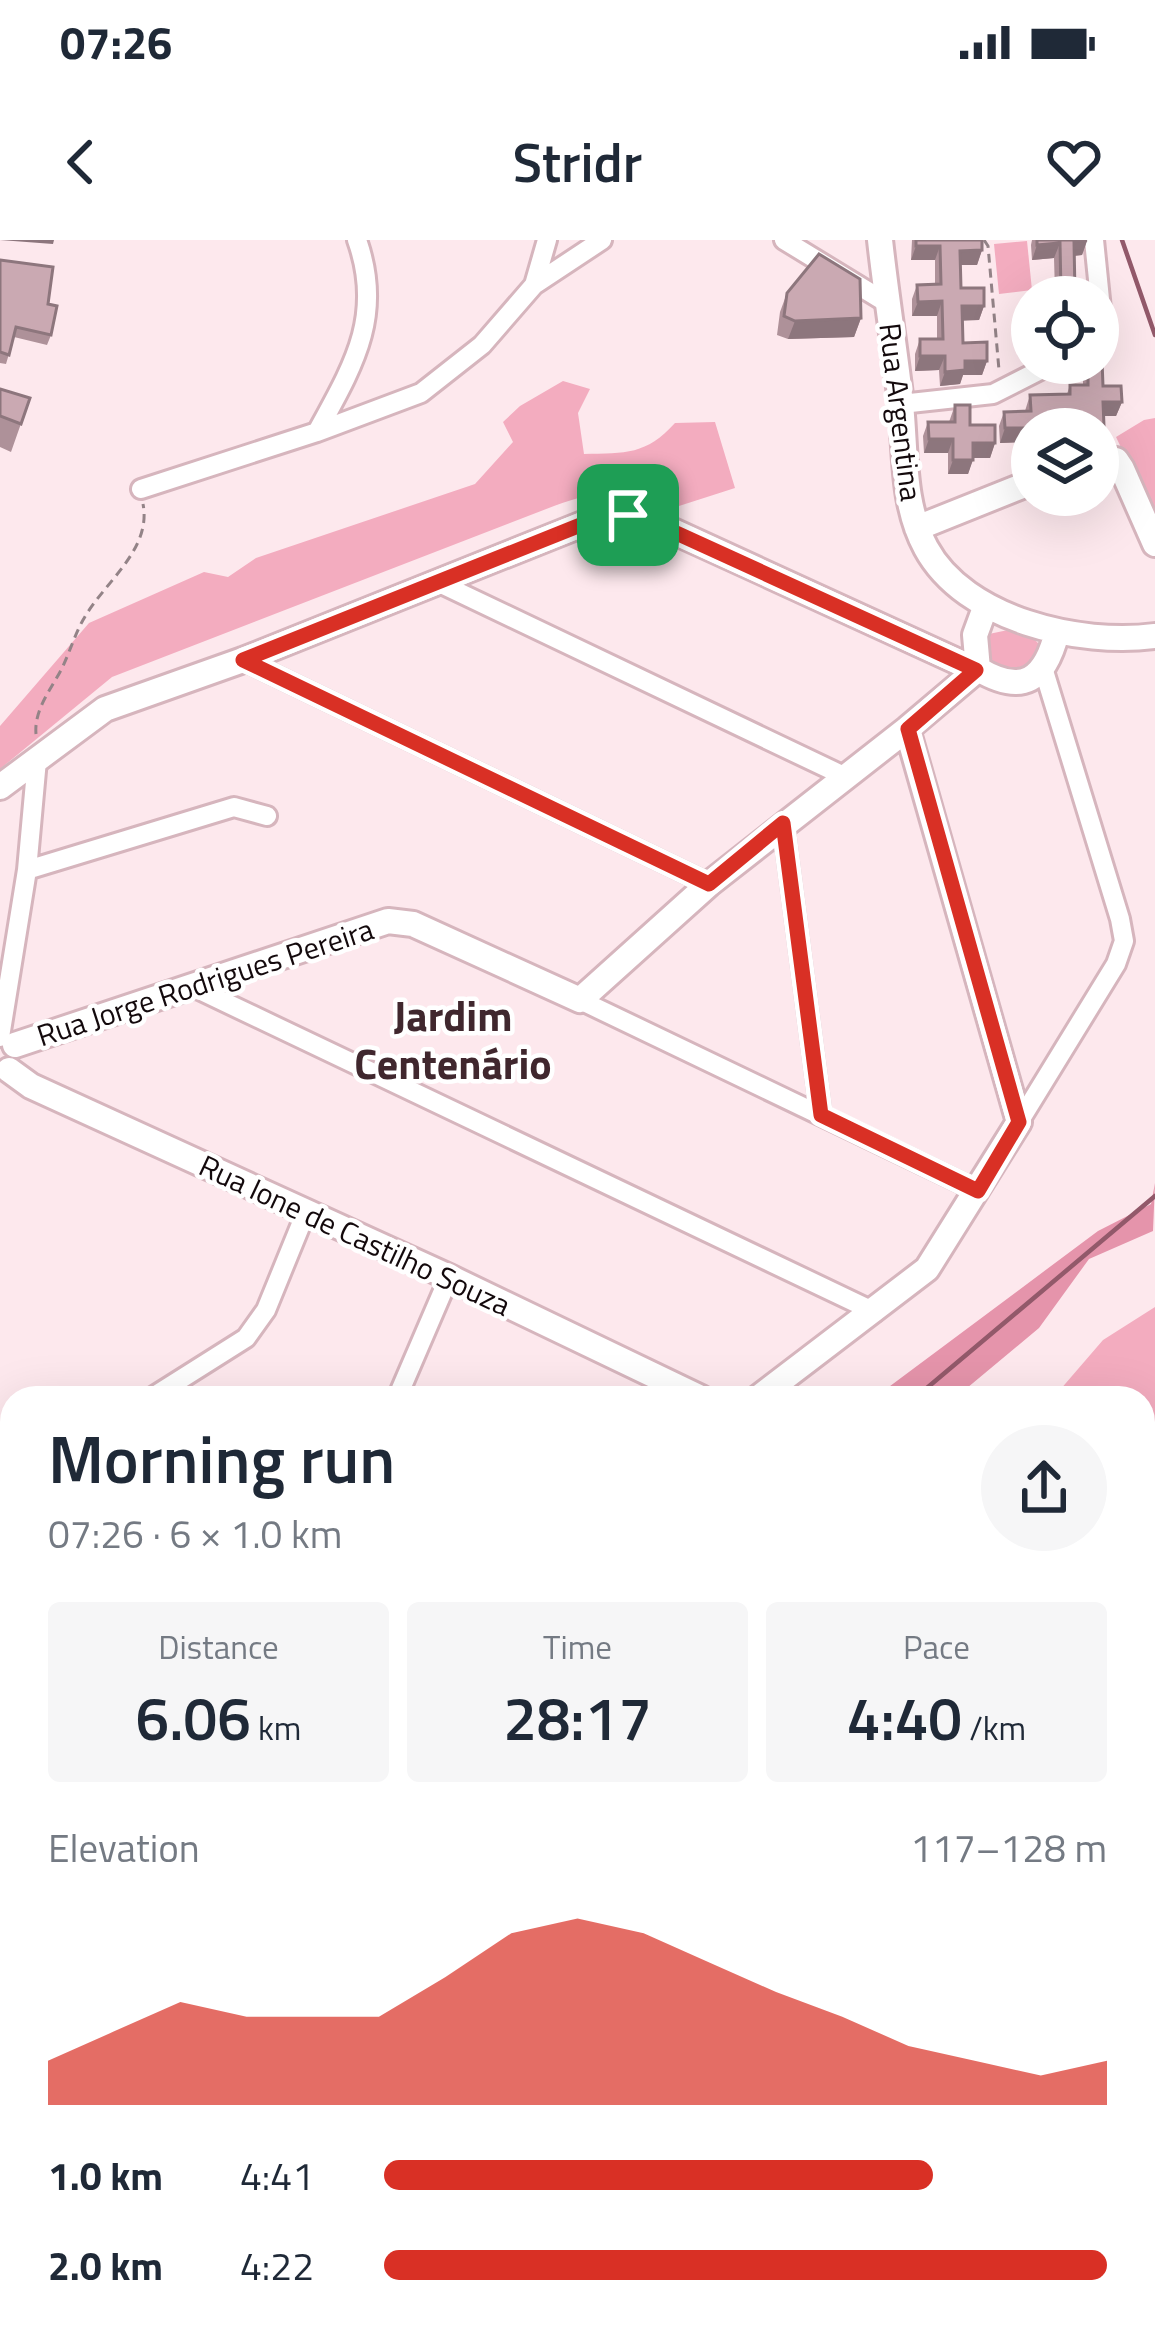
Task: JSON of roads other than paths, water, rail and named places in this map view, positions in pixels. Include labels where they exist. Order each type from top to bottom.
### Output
[{"type":"street","points":[[317,432],[357,359],[367,317],[366,267],[357,240]]},
{"type":"street","points":[[535,285],[547,240]]},
{"type":"street","points":[[141,489],[421,393],[482,345],[535,285],[602,240]]},
{"type":"street","points":[[784,240],[887,303]]},
{"type":"street","name":"Rua Argentina","points":[[880,240],[908,496],[917,528],[938,566],[986,604],[1057,632],[1152,639]]},
{"type":"street","points":[[1094,240],[1098,276]]},
{"type":"street","points":[[901,404],[1001,390],[1013,384]]},
{"type":"street","points":[[1119,464],[1155,544]]},
{"type":"street","points":[[917,528],[1011,490]]},
{"type":"street","points":[[0,787],[105,709],[243,660],[593,520],[640,517],[990,676],[1019,683],[1044,671]]},
{"type":"street","points":[[434,581],[846,777]]},
{"type":"street","points":[[976,670],[975,635],[986,604]]},
{"type":"street","points":[[774,1386],[927,1270],[1116,964],[1124,941],[1087,803],[1044,671],[1057,632]]},
{"type":"street","points":[[243,660],[709,884]]},
{"type":"street","points":[[976,670],[709,884],[580,1000],[978,1191]]},
{"type":"street","points":[[908,729],[1019,1122]]},
{"type":"street","points":[[4,1071],[18,1056],[8,1041],[38,760]]},
{"type":"street","points":[[27,870],[234,807],[267,816]]},
{"type":"street","points":[[783,823],[821,1115]]},
{"type":"street","name":"Rua Jorge Rodrigues Pereira","points":[[8,1041],[193,987],[388,922],[413,924],[580,1000]]},
{"type":"street","points":[[193,987],[875,1312]]},
{"type":"street","name":"Rua Ione de Castilho Souza","points":[[4,1071],[676,1386]]},
{"type":"street","points":[[170,1386],[246,1338],[266,1310],[306,1212]]},
{"type":"street","points":[[402,1386],[449,1277]]},
{"type":"waterway","points":[[1122,240],[1155,335]]},
{"type":"waterway","points":[[929,1386],[1155,1196]]},
{"type":"district","name":"Jardim Centenário","points":[[453,1039]]}]
